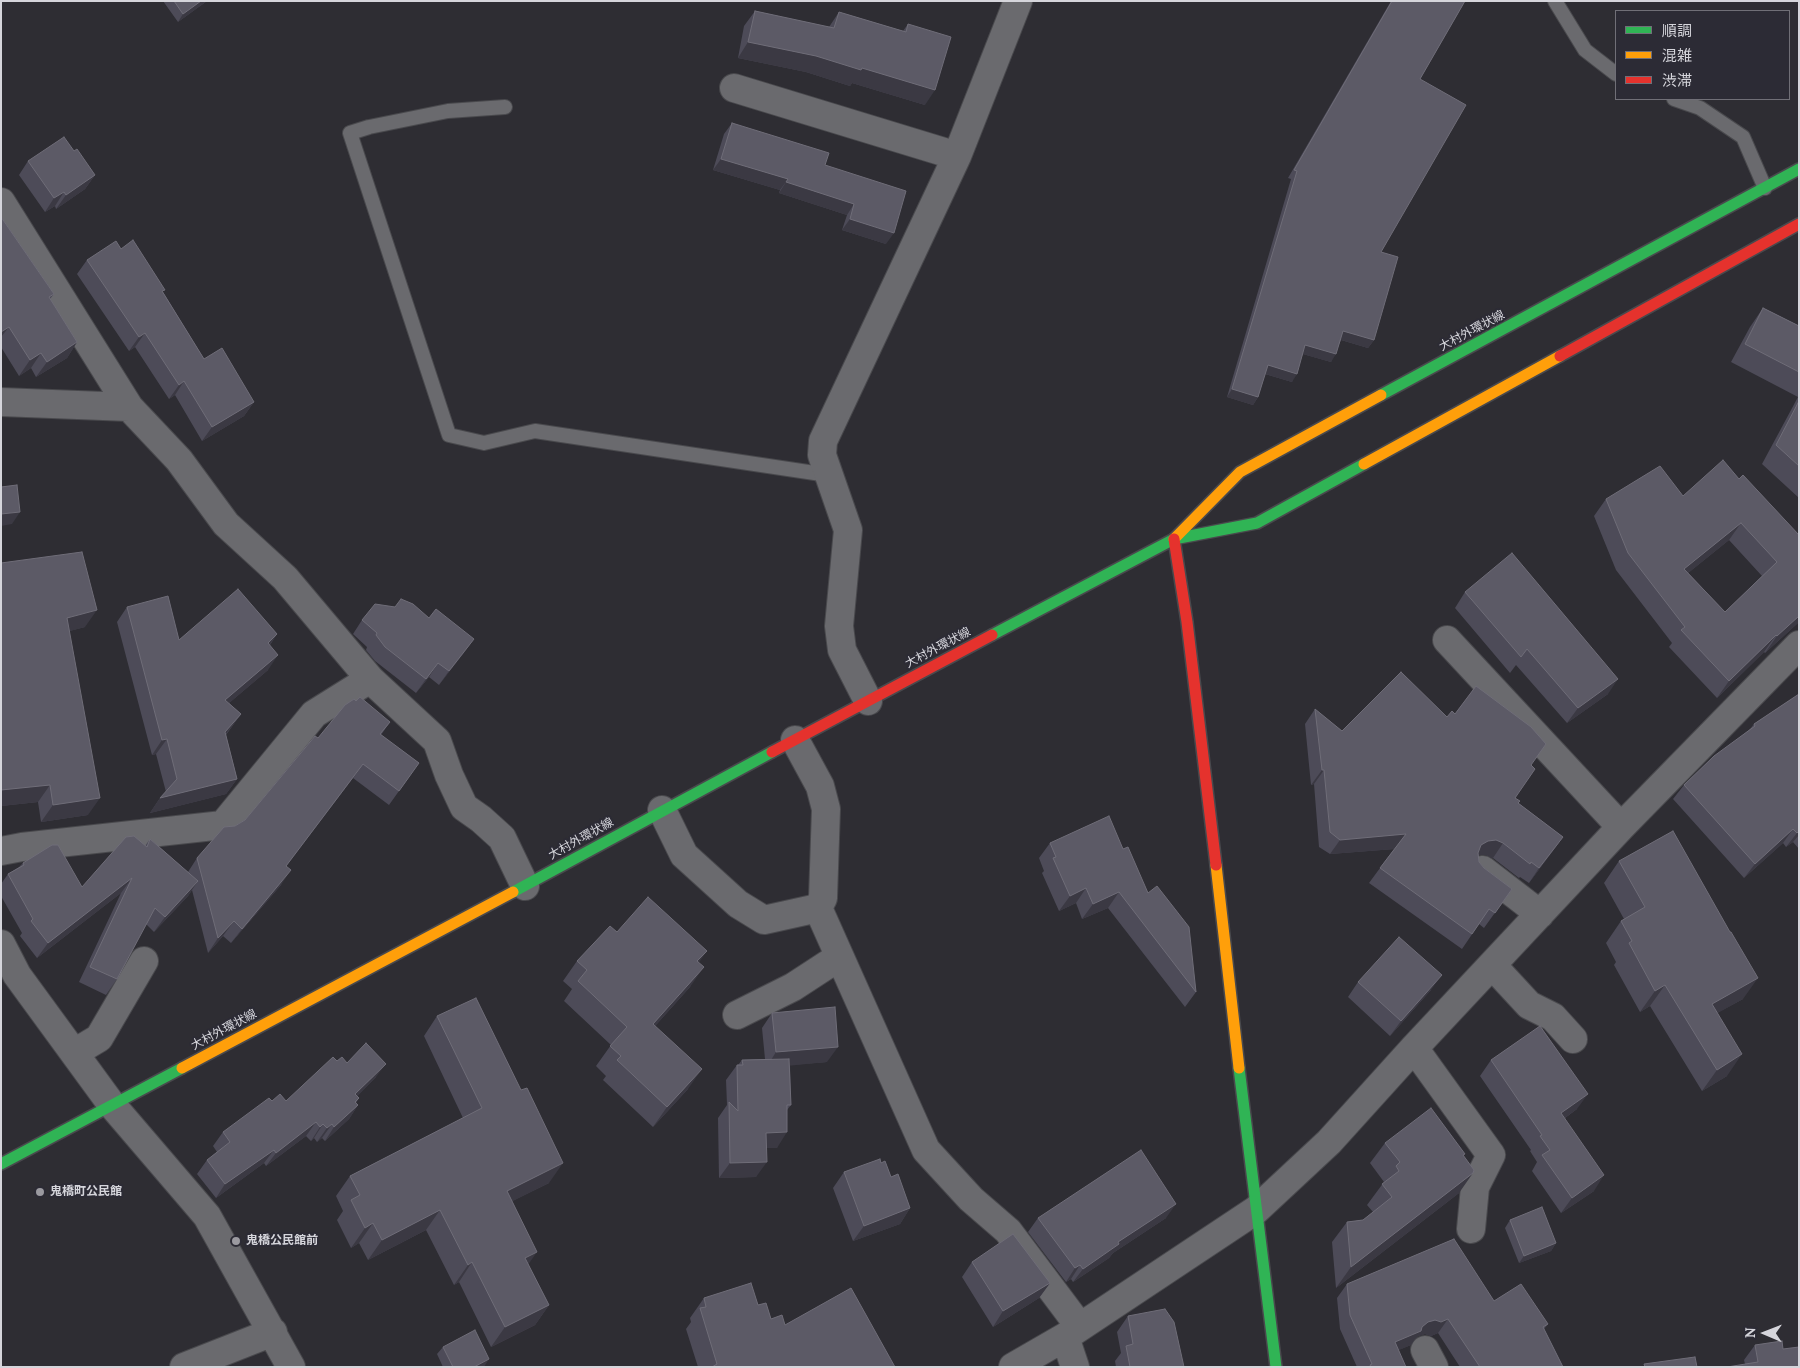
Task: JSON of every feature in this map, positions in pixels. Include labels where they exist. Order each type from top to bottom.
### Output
[{"type":"main road","name":"大村外環状線","points":[[1174,539],[1240,472],[1799,170]]},
{"type":"main road","name":"大村外環状線","points":[[1,1164],[525,886],[662,810],[1174,539],[1257,523],[1799,224]]},
{"type":"main road","points":[[1174,539],[1189,642],[1276,1367]]},
{"type":"street","points":[[868,701],[842,650],[839,626],[848,530],[822,455],[823,441],[957,156],[1018,1]]},
{"type":"street","points":[[734,88],[957,156]]},
{"type":"street","points":[[1,202],[129,407],[179,460],[226,524],[285,578],[370,679],[437,741],[449,775],[464,807],[502,838],[525,886]]},
{"type":"street","points":[[1,402],[129,407]]},
{"type":"street","points":[[1447,640],[1621,827]]},
{"type":"street","points":[[1013,1367],[1073,1332],[1256,1210],[1329,1142],[1414,1048],[1621,827],[1799,645]]},
{"type":"street","points":[[1,851],[22,847],[223,825],[314,714],[370,679]]},
{"type":"street","points":[[795,740],[820,786],[826,809],[823,898],[818,908],[839,957],[926,1150],[971,1198],[1008,1231],[1073,1332],[1075,1367]]},
{"type":"street","points":[[662,810],[684,855],[738,904],[764,920],[818,908]]},
{"type":"street","points":[[1483,870],[1540,914]]},
{"type":"street","points":[[1,944],[17,975],[112,1105],[207,1216],[291,1367]]},
{"type":"street","points":[[737,1015],[793,987],[839,957]]},
{"type":"street","points":[[74,1053],[100,1038],[144,961]]},
{"type":"street","points":[[1492,965],[1529,1005],[1553,1017],[1573,1039]]},
{"type":"street","points":[[1414,1048],[1491,1155],[1475,1186],[1472,1228]]},
{"type":"street","points":[[184,1367],[273,1332]]},
{"type":"lane","points":[[1555,1],[1585,50],[1615,73]]},
{"type":"lane","points":[[1677,100],[1700,108],[1744,138],[1765,188]]},
{"type":"lane","points":[[505,107],[448,111],[369,127],[350,134],[449,435],[484,443],[535,431],[828,475]]},
{"type":"building","points":[[174,1],[201,1],[183,14]]},
{"type":"building","points":[[1392,1],[1465,1],[1420,79],[1466,105],[1381,252],[1398,257],[1374,340],[1343,331],[1336,354],[1305,345],[1297,374],[1268,365],[1258,397],[1232,389],[1297,171],[1294,170]]},
{"type":"building","points":[[755,11],[834,28],[839,12],[906,32],[908,24],[951,37],[935,90],[816,56],[748,42]]},
{"type":"building","points":[[732,123],[829,153],[825,165],[906,191],[894,233],[850,219],[854,204],[786,182],[788,179],[721,159]]},
{"type":"building","points":[[64,137],[74,151],[77,149],[95,175],[66,195],[64,192],[54,198],[28,161]]},
{"type":"building","points":[[1,217],[54,294],[49,297],[77,342],[47,362],[41,353],[30,360],[9,327],[1,332]]},
{"type":"building","points":[[133,240],[165,290],[162,291],[204,359],[222,348],[254,402],[212,427],[184,381],[179,385],[145,333],[139,337],[87,260],[116,241],[121,249]]},
{"type":"building","points":[[1763,308],[1799,326],[1799,372],[1745,344]]},
{"type":"building","points":[[1799,401],[1799,466],[1776,445]]},
{"type":"building","points":[[1723,460],[1739,479],[1743,475],[1799,535],[1799,616],[1776,635],[1729,681],[1681,630],[1685,627],[1628,553],[1606,499],[1660,466],[1683,496]],"holes":[[[1741,523],[1777,562],[1725,612],[1684,569]]]},
{"type":"building","points":[[17,485],[20,512],[1,514],[1,487]]},
{"type":"building","points":[[82,552],[97,610],[67,618],[100,798],[53,805],[50,785],[1,790],[1,563]]},
{"type":"building","points":[[1512,553],[1618,679],[1578,708],[1527,649],[1521,657],[1465,592]]},
{"type":"building","points":[[238,589],[277,634],[268,643],[278,655],[225,700],[241,714],[225,732],[237,779],[160,798],[177,779],[167,739],[162,740],[127,607],[168,596],[179,640]]},
{"type":"building","points":[[401,599],[413,604],[429,618],[436,609],[474,639],[449,671],[438,663],[426,679],[385,647],[376,635],[377,633],[362,620],[375,604],[395,607]]},
{"type":"building","points":[[1401,672],[1447,717],[1452,711],[1455,714],[1476,686],[1531,727],[1546,744],[1531,765],[1535,769],[1515,798],[1520,801],[1518,803],[1563,837],[1539,868],[1531,862],[1530,864],[1503,843],[1496,840],[1488,841],[1481,845],[1478,853],[1479,862],[1512,889],[1495,913],[1489,909],[1472,934],[1380,868],[1406,834],[1340,840],[1330,832],[1324,770],[1322,770],[1315,709],[1342,731]]},
{"type":"building","points":[[1799,694],[1799,831],[1797,833],[1793,829],[1755,864],[1684,785],[1714,756],[1755,726],[1754,724]]},
{"type":"building","points":[[360,697],[390,722],[380,734],[419,763],[399,791],[363,764],[286,866],[291,870],[242,929],[234,921],[218,938],[197,858],[224,827],[235,826],[245,820],[315,736],[318,738],[345,705],[354,699],[356,701]]},
{"type":"building","points":[[1109,816],[1123,849],[1128,847],[1148,893],[1157,886],[1189,927],[1196,992],[1119,892],[1093,904],[1086,888],[1070,896],[1053,858],[1056,857],[1050,843]]},
{"type":"building","points":[[1673,831],[1758,978],[1712,1004],[1742,1054],[1717,1070],[1665,985],[1655,991],[1629,943],[1632,941],[1621,921],[1645,907],[1619,861]]},
{"type":"building","points":[[134,836],[147,847],[150,839],[198,881],[165,917],[155,908],[117,979],[90,967],[132,878],[48,943],[31,921],[33,919],[8,874],[52,845],[58,845],[82,887],[126,837]]},
{"type":"building","points":[[648,897],[707,951],[697,961],[704,967],[653,1024],[702,1069],[667,1107],[617,1060],[621,1056],[610,1046],[627,1027],[578,981],[587,970],[577,961],[610,926],[617,932]]},
{"type":"building","points":[[1399,937],[1442,975],[1401,1021],[1358,982]]},
{"type":"building","points":[[476,998],[521,1090],[527,1088],[563,1163],[507,1191],[537,1252],[525,1258],[549,1305],[505,1327],[472,1262],[468,1265],[440,1210],[382,1240],[373,1223],[365,1228],[351,1200],[360,1195],[350,1176],[482,1108],[437,1016]]},
{"type":"building","points":[[835,1007],[838,1047],[776,1052],[772,1013]]},
{"type":"building","points":[[1540,1026],[1588,1094],[1561,1113],[1604,1175],[1572,1198],[1542,1155],[1550,1150],[1540,1136],[1542,1135],[1491,1060]]},
{"type":"building","points":[[366,1043],[386,1064],[355,1094],[359,1098],[355,1102],[358,1105],[334,1127],[332,1124],[327,1128],[323,1124],[320,1127],[316,1122],[276,1153],[274,1150],[225,1184],[207,1160],[230,1142],[223,1132],[269,1098],[272,1101],[280,1094],[286,1101],[333,1057],[337,1061],[342,1057],[347,1063]]},
{"type":"building","points":[[789,1059],[791,1105],[787,1105],[787,1132],[766,1133],[767,1162],[730,1163],[729,1102],[738,1111],[737,1065],[743,1065],[742,1060]]},
{"type":"building","points":[[1431,1108],[1465,1154],[1463,1155],[1474,1170],[1473,1173],[1351,1267],[1347,1222],[1363,1220],[1392,1197],[1382,1184],[1399,1171],[1396,1166],[1400,1162],[1385,1143]]},
{"type":"building","points":[[1141,1150],[1176,1204],[1118,1242],[1119,1244],[1083,1269],[1080,1265],[1075,1268],[1038,1218]]},
{"type":"building","points":[[880,1159],[881,1163],[885,1161],[891,1177],[898,1174],[910,1208],[864,1226],[844,1172]]},
{"type":"building","points":[[1542,1207],[1556,1243],[1524,1256],[1510,1220]]},
{"type":"building","points":[[1013,1234],[1050,1283],[1003,1311],[972,1262]]},
{"type":"building","points":[[1454,1239],[1494,1301],[1521,1284],[1548,1324],[1543,1327],[1563,1367],[1480,1367],[1448,1319],[1441,1322],[1435,1320],[1428,1322],[1422,1327],[1421,1331],[1395,1342],[1406,1367],[1371,1367],[1370,1365],[1372,1364],[1350,1315],[1347,1284]]},
{"type":"building","points":[[751,1283],[758,1305],[766,1303],[771,1319],[782,1315],[785,1325],[851,1288],[895,1367],[712,1367],[717,1364],[700,1308],[706,1307],[704,1298]]},
{"type":"building","points":[[1165,1309],[1174,1322],[1184,1367],[1130,1367],[1126,1346],[1133,1344],[1128,1316]]},
{"type":"building","points":[[475,1330],[489,1359],[474,1367],[453,1367],[443,1347]]},
{"type":"building","points":[[1782,1341],[1783,1349],[1799,1347],[1799,1367],[1727,1367],[1758,1362],[1755,1345]]},
{"type":"building","points":[[1695,1357],[1697,1367],[1645,1367],[1644,1364]]},
{"type":"traffic: fast","points":[[1381,395],[1799,169]]},
{"type":"traffic: fast","points":[[992,635],[1174,539],[1257,523],[1364,464]]},
{"type":"traffic: fast","points":[[513,892],[772,752]]},
{"type":"traffic: fast","points":[[1,1164],[182,1068]]},
{"type":"traffic: fast","points":[[1239,1068],[1276,1367]]},
{"type":"traffic: slow","points":[[1364,464],[1560,356]]},
{"type":"traffic: slow","points":[[1174,539],[1240,472],[1381,395]]},
{"type":"traffic: slow","points":[[1216,865],[1239,1068]]},
{"type":"traffic: slow","points":[[182,1068],[513,892]]},
{"type":"traffic: jam","points":[[1560,356],[1799,224]]},
{"type":"traffic: jam","points":[[1174,539],[1187,622],[1216,865]]},
{"type":"traffic: jam","points":[[772,752],[992,635]]},
{"type":"place","name":"鬼橋町公民館","points":[[40,1192]]},
{"type":"place","name":"鬼橋公民館前","points":[[236,1241]]}]
